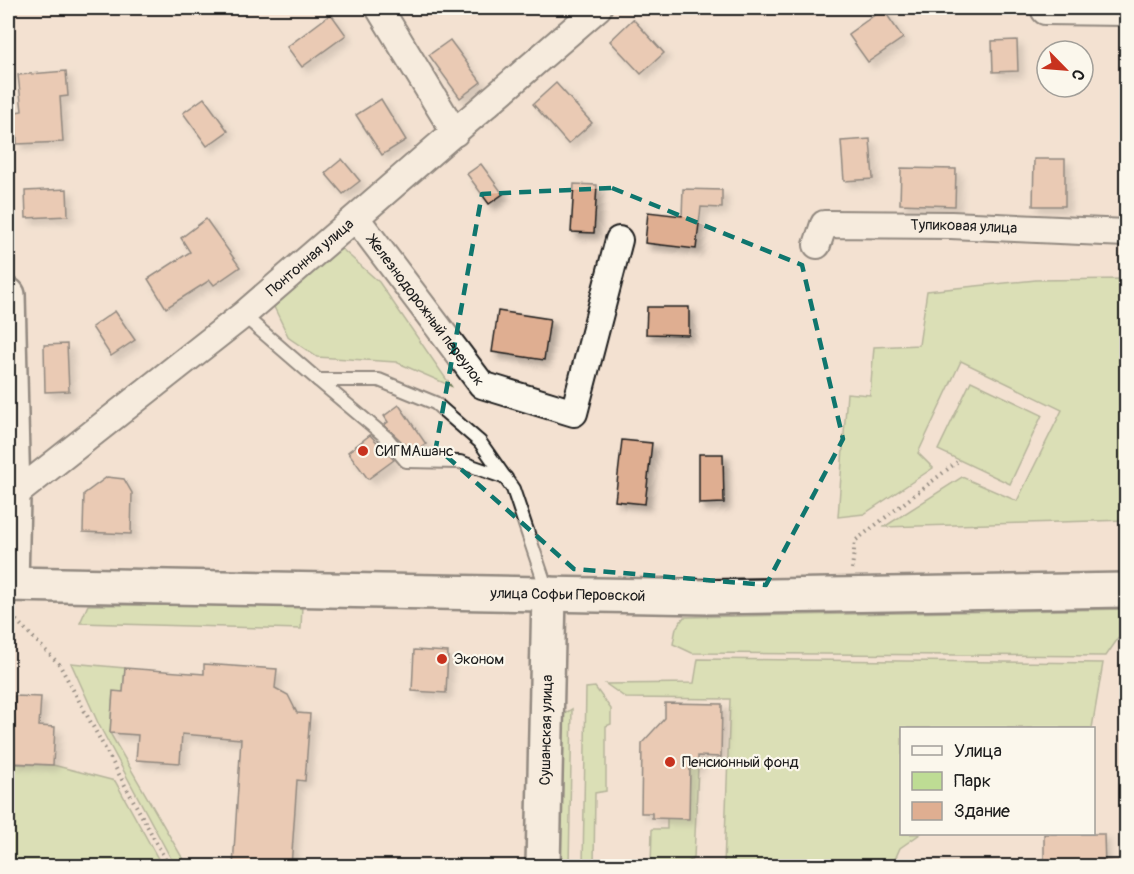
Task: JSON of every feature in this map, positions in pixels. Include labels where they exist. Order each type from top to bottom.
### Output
[{"type":"main road","points":[[8,295],[13,496],[10,595]]},
{"type":"main road","name":"улица Софьи Перовской","points":[[10,595],[549,594],[708,597],[1126,590]]},
{"type":"main road","name":"Сушанская улица","points":[[543,867],[549,594]]},
{"type":"street","points":[[379,8],[455,133]]},
{"type":"street","name":"Понтонная улица","points":[[13,496],[243,315],[598,8]]},
{"type":"street","points":[[1045,11],[1126,12]]},
{"type":"street","name":"Железнодорожный переулок","points":[[356,218],[482,385],[574,413],[618,240]]},
{"type":"street","name":"Тупиковая улица","points":[[817,245],[824,224],[951,225],[1126,232]]},
{"type":"lane","points":[[243,315],[387,438],[406,461],[460,462],[506,478]]},
{"type":"lane","points":[[318,380],[379,380],[435,403],[480,442],[513,489],[549,594]]},
{"type":"path","points":[[849,596],[855,541],[957,462]]},
{"type":"path","points":[[10,595],[59,664],[169,867]]},
{"type":"highlighted area","points":[[612,188],[802,265],[843,439],[766,585],[574,569],[436,447],[482,194]]},
{"type":"green space","points":[[342,249],[379,282],[451,386],[396,362],[317,357],[289,338],[274,307],[315,264]]},
{"type":"green space","points":[[1126,279],[1126,520],[884,527],[962,477],[1017,501],[1062,410],[961,361],[918,453],[933,468],[864,514],[838,517],[847,393],[870,395],[874,347],[919,345],[927,291],[1036,280]]},
{"type":"green space","points":[[971,381],[1042,415],[1010,484],[938,450]]},
{"type":"green space","points":[[88,605],[302,605],[301,629],[80,623]]},
{"type":"green space","points":[[1126,609],[1126,627],[1106,656],[692,653],[673,644],[676,628],[684,617]]},
{"type":"green space","points":[[698,659],[1103,663],[1092,727],[900,727],[900,835],[919,835],[900,848],[892,866],[724,866],[730,699],[626,698],[606,684],[694,683]]},
{"type":"green space","points":[[71,663],[125,668],[123,692],[113,692],[110,733],[187,866],[175,866],[99,725]]},
{"type":"green space","points":[[595,687],[611,709],[611,724],[606,726],[606,791],[595,793],[594,866],[583,866],[586,688]]},
{"type":"green space","points":[[572,709],[569,866],[555,866],[561,716]]},
{"type":"green space","points":[[8,764],[53,765],[115,781],[162,866],[8,866]]},
{"type":"green space","points":[[690,767],[698,767],[694,858],[684,865],[651,866],[652,829],[667,829],[667,818]]},
{"type":"building","points":[[883,9],[903,38],[868,62],[848,34]]},
{"type":"building","points":[[331,14],[346,35],[302,67],[287,47]]},
{"type":"building","points":[[633,19],[664,53],[641,74],[610,41]]},
{"type":"building","points":[[450,40],[481,82],[460,98],[429,55]]},
{"type":"building","points":[[1017,40],[1018,71],[993,72],[992,41]]},
{"type":"building","points":[[66,71],[68,96],[60,97],[63,142],[17,144],[16,112],[22,111],[18,75]]},
{"type":"building","points":[[556,83],[592,123],[568,144],[533,104]]},
{"type":"building","points":[[204,98],[228,131],[207,146],[183,113]]},
{"type":"building","points":[[381,99],[406,140],[382,155],[356,115]]},
{"type":"building","points":[[870,139],[873,179],[844,181],[841,141]]},
{"type":"building","points":[[342,159],[360,181],[343,194],[325,173]]},
{"type":"building","points":[[1034,159],[1065,159],[1065,206],[1033,206]]},
{"type":"building","points":[[481,164],[503,194],[489,204],[467,174]]},
{"type":"building","points":[[901,168],[956,169],[955,206],[900,204]]},
{"type":"building","points":[[574,184],[597,185],[594,233],[571,232]]},
{"type":"building","points":[[67,189],[68,216],[26,218],[25,191]]},
{"type":"building","points":[[683,189],[722,190],[722,208],[701,207],[696,249],[645,243],[648,212],[682,216]]},
{"type":"building","points":[[206,219],[240,267],[214,285],[210,280],[166,308],[148,279],[190,252],[181,238]]},
{"type":"building","points":[[647,307],[689,307],[689,335],[646,334]]},
{"type":"building","points":[[115,311],[135,340],[111,356],[92,327]]},
{"type":"building","points":[[498,311],[550,319],[544,360],[492,352]]},
{"type":"building","points":[[67,344],[69,391],[45,392],[44,345]]},
{"type":"building","points":[[399,405],[426,444],[414,453],[384,425],[388,422],[384,416]]},
{"type":"building","points":[[370,435],[394,460],[368,479],[348,452]]},
{"type":"building","points":[[622,440],[652,443],[645,504],[615,501]]},
{"type":"building","points":[[699,454],[723,454],[724,503],[699,504]]},
{"type":"building","points":[[107,477],[124,479],[132,493],[131,534],[83,532],[84,494]]},
{"type":"building","points":[[414,650],[448,652],[446,693],[412,691]]},
{"type":"building","points":[[204,664],[277,669],[275,688],[288,695],[297,713],[310,714],[305,781],[297,780],[291,867],[233,867],[241,739],[182,734],[180,763],[136,760],[138,735],[110,733],[113,691],[123,692],[125,668],[204,674]]},
{"type":"building","points":[[15,696],[41,697],[39,726],[55,727],[53,765],[12,763]]},
{"type":"building","name":"Пенсионный фонд","points":[[665,703],[722,704],[721,757],[698,756],[698,767],[690,767],[689,819],[652,818],[652,813],[641,813],[642,743],[665,718]]},
{"type":"building","points":[[1104,834],[1105,867],[1044,867],[1044,835]]},
{"type":"place","name":"СИГМАшанс","points":[[363,451]]},
{"type":"place","name":"Эконом","points":[[442,659]]},
{"type":"place","name":"Пенсионный фонд","points":[[670,762]]}]
